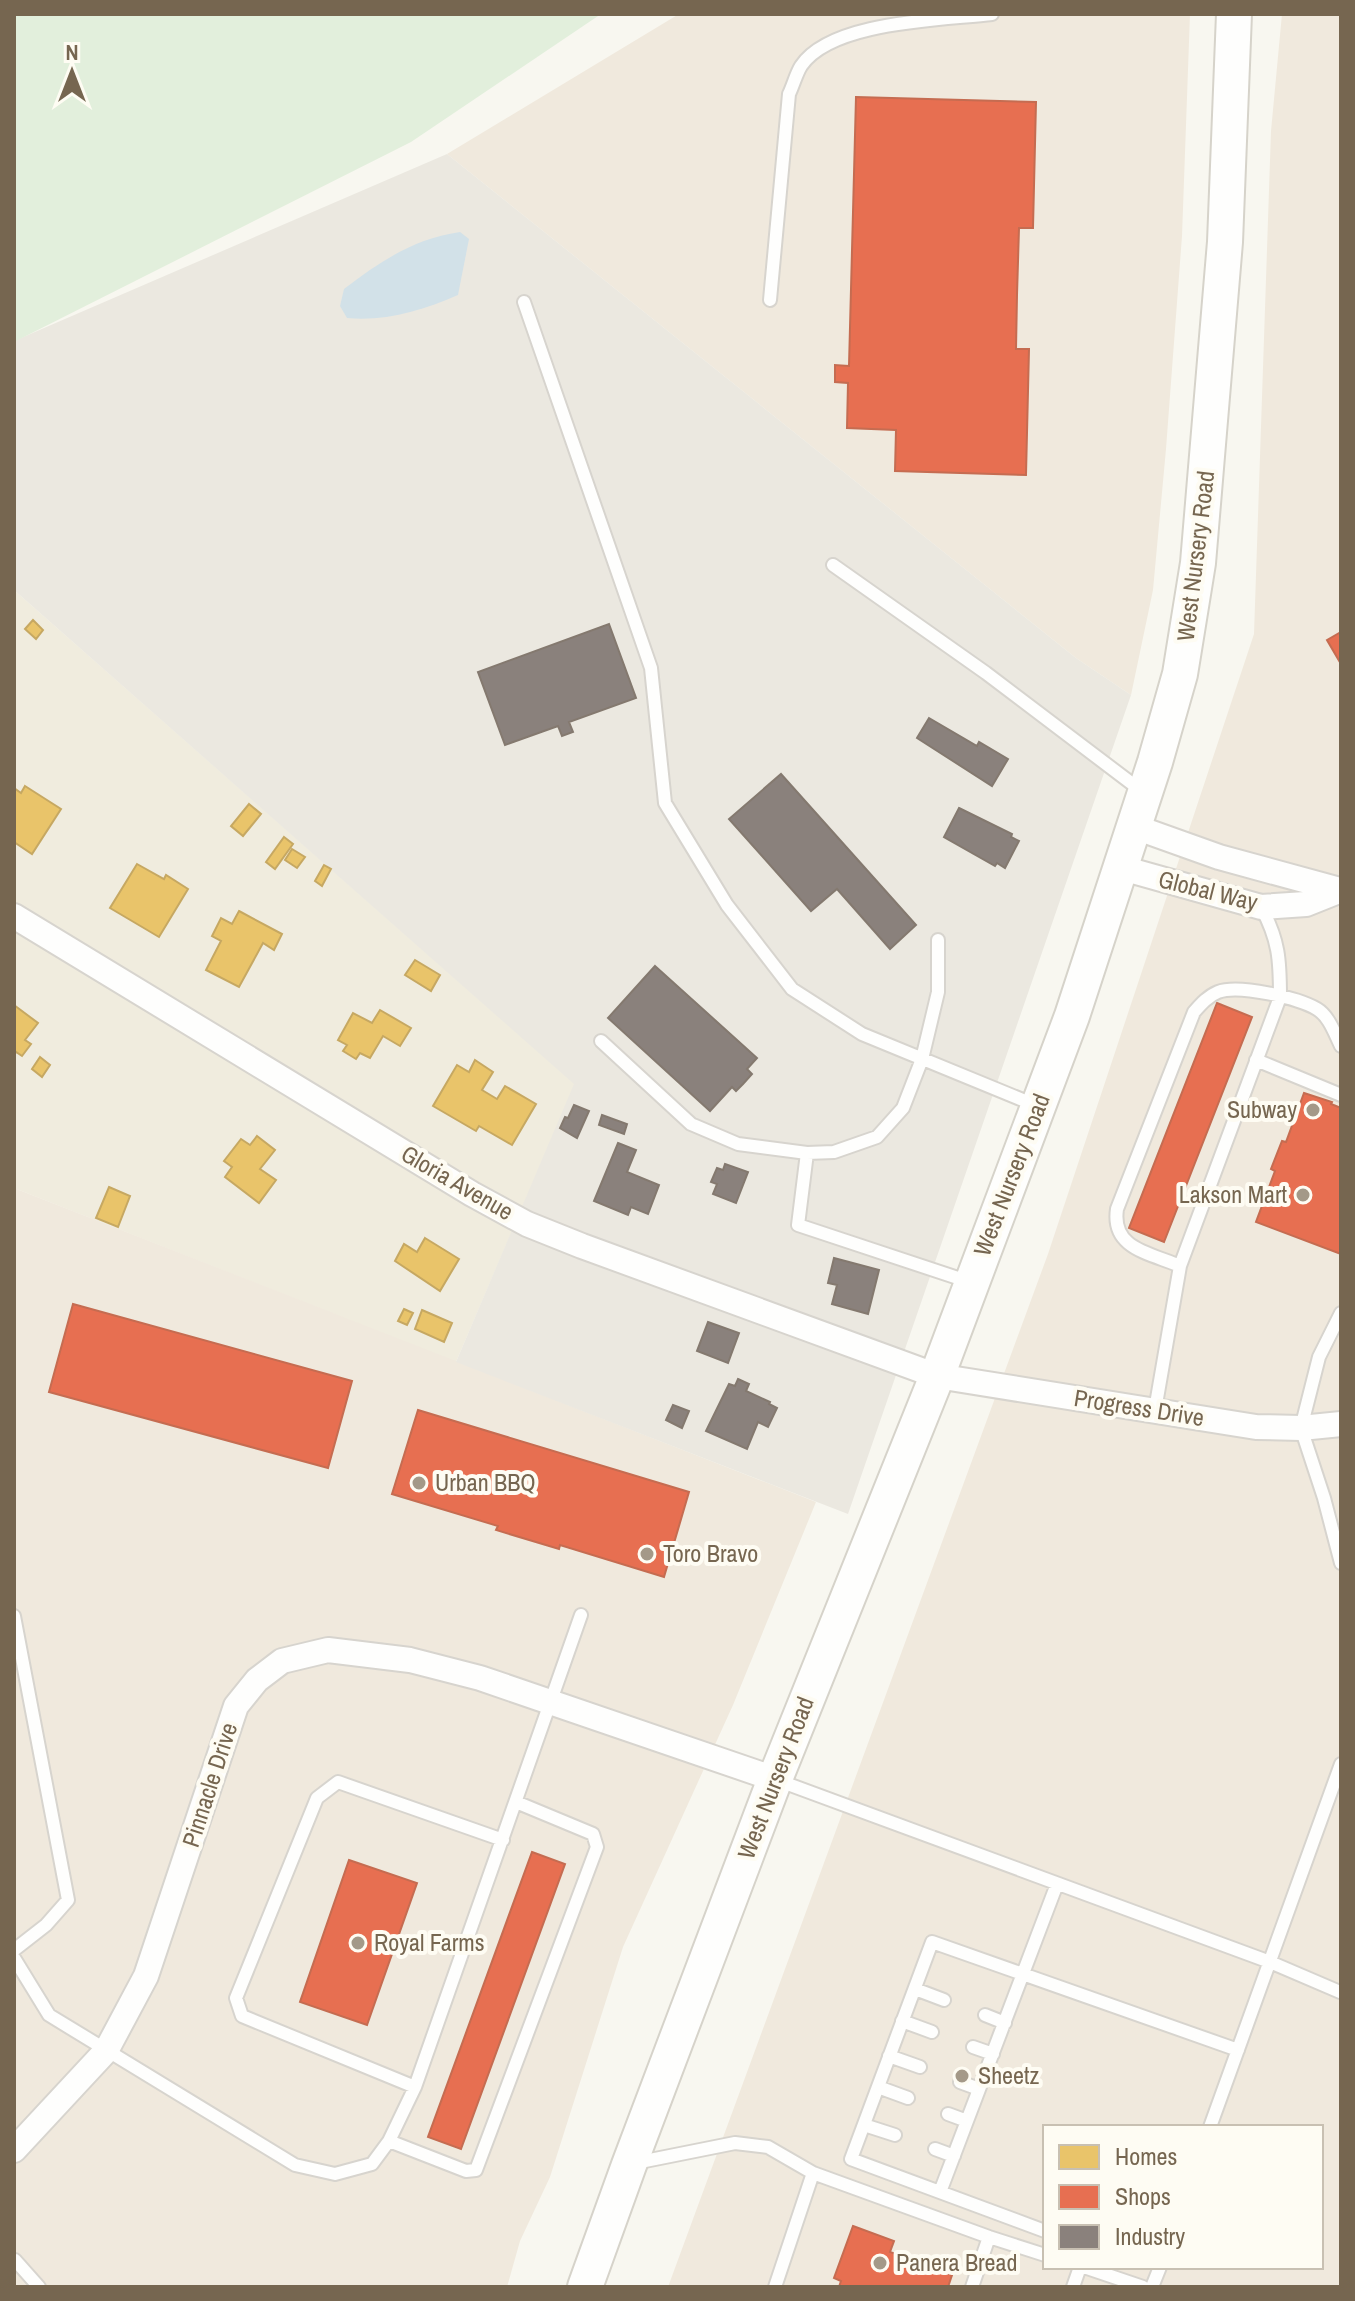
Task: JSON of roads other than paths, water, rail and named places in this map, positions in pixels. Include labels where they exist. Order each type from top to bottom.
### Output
[{"type":"main road","name":"West Nursery Road","points":[[585,2287],[775,1779],[937,1376],[1072,1016],[1146,794],[1180,674],[1198,563],[1225,242],[1234,14]]},
{"type":"street","name":"Global Way","points":[[1135,827],[1219,857],[1341,890]]},
{"type":"street","name":"Global Way","points":[[1122,868],[1261,907],[1306,904],[1341,890]]},
{"type":"street","name":"Gloria Avenue","points":[[14,916],[472,1194],[527,1224],[937,1376]]},
{"type":"street","name":"Progress Drive","points":[[937,1376],[1256,1427],[1301,1428],[1341,1424]]},
{"type":"street","name":"Pinnacle Drive","points":[[14,2150],[106,2051],[146,1976],[173,1903],[236,1706],[257,1680],[282,1661],[328,1650],[410,1660],[480,1678],[775,1779]]},
{"type":"lane","points":[[770,300],[789,94],[801,65],[826,44],[862,29],[992,14]]},
{"type":"lane","points":[[524,302],[651,668],[665,803],[727,905],[792,989],[862,1034],[1038,1106]]},
{"type":"lane","points":[[833,565],[986,673],[1146,794]]},
{"type":"lane","points":[[1155,1410],[1180,1266],[1280,997],[1280,957],[1273,929],[1261,907]]},
{"type":"lane","points":[[601,1041],[691,1124],[738,1144],[807,1153],[834,1152],[877,1137],[903,1108],[922,1059],[938,992],[938,940]]},
{"type":"lane","points":[[1180,1266],[1136,1248],[1120,1238],[1114,1225],[1117,1209],[1194,1012],[1206,998],[1221,991],[1240,989],[1280,997],[1316,1009],[1325,1017],[1341,1046]]},
{"type":"lane","points":[[1256,1060],[1341,1095]]},
{"type":"lane","points":[[807,1153],[798,1225],[972,1282]]},
{"type":"lane","points":[[1341,1313],[1319,1357],[1301,1428],[1341,1563]]},
{"type":"lane","points":[[14,1958],[49,2015],[295,2165],[335,2174],[372,2164],[389,2141],[415,2087],[581,1615]]},
{"type":"lane","points":[[14,1616],[68,1900],[46,1925],[14,1950]]},
{"type":"lane","points":[[1211,2125],[1341,1764]]},
{"type":"lane","points":[[775,1779],[1270,1962],[1340,1992]]},
{"type":"lane","points":[[415,2087],[242,2016],[236,1998],[317,1798],[338,1782],[503,1840]]},
{"type":"lane","points":[[389,2141],[466,2171],[476,2170],[482,2155],[597,1847],[593,1834],[516,1802]]},
{"type":"lane","points":[[940,2192],[1057,1884]]},
{"type":"lane","points":[[1043,2230],[851,2159],[932,1942],[1238,2050]]},
{"type":"lane","points":[[915,1989],[944,2000]]},
{"type":"lane","points":[[985,2015],[1005,2023]]},
{"type":"lane","points":[[902,2021],[932,2032]]},
{"type":"lane","points":[[973,2047],[993,2054]]},
{"type":"lane","points":[[889,2056],[920,2067]]},
{"type":"lane","points":[[960,2082],[979,2089]]},
{"type":"lane","points":[[878,2087],[908,2098]]},
{"type":"lane","points":[[948,2114],[967,2121]]},
{"type":"lane","points":[[864,2125],[895,2135]]},
{"type":"lane","points":[[629,2165],[735,2143],[768,2147],[813,2173],[1043,2254]]},
{"type":"lane","points":[[935,2149],[954,2156]]},
{"type":"lane","points":[[775,2287],[813,2173]]},
{"type":"lane","points":[[972,2287],[989,2237]]},
{"type":"lane","points":[[14,2260],[39,2287]]},
{"type":"lane","points":[[1088,2269],[1143,2287]]},
{"type":"place","name":"Subway","points":[[1313,1110]]},
{"type":"place","name":"Lakson Mart","points":[[1303,1195]]},
{"type":"place","name":"Urban BBQ","points":[[419,1483]]},
{"type":"place","name":"Toro Bravo","points":[[647,1554]]},
{"type":"place","name":"Royal Farms","points":[[358,1943]]},
{"type":"place","name":"Sheetz","points":[[962,2076]]},
{"type":"place","name":"Panera Bread","points":[[880,2263]]}]
